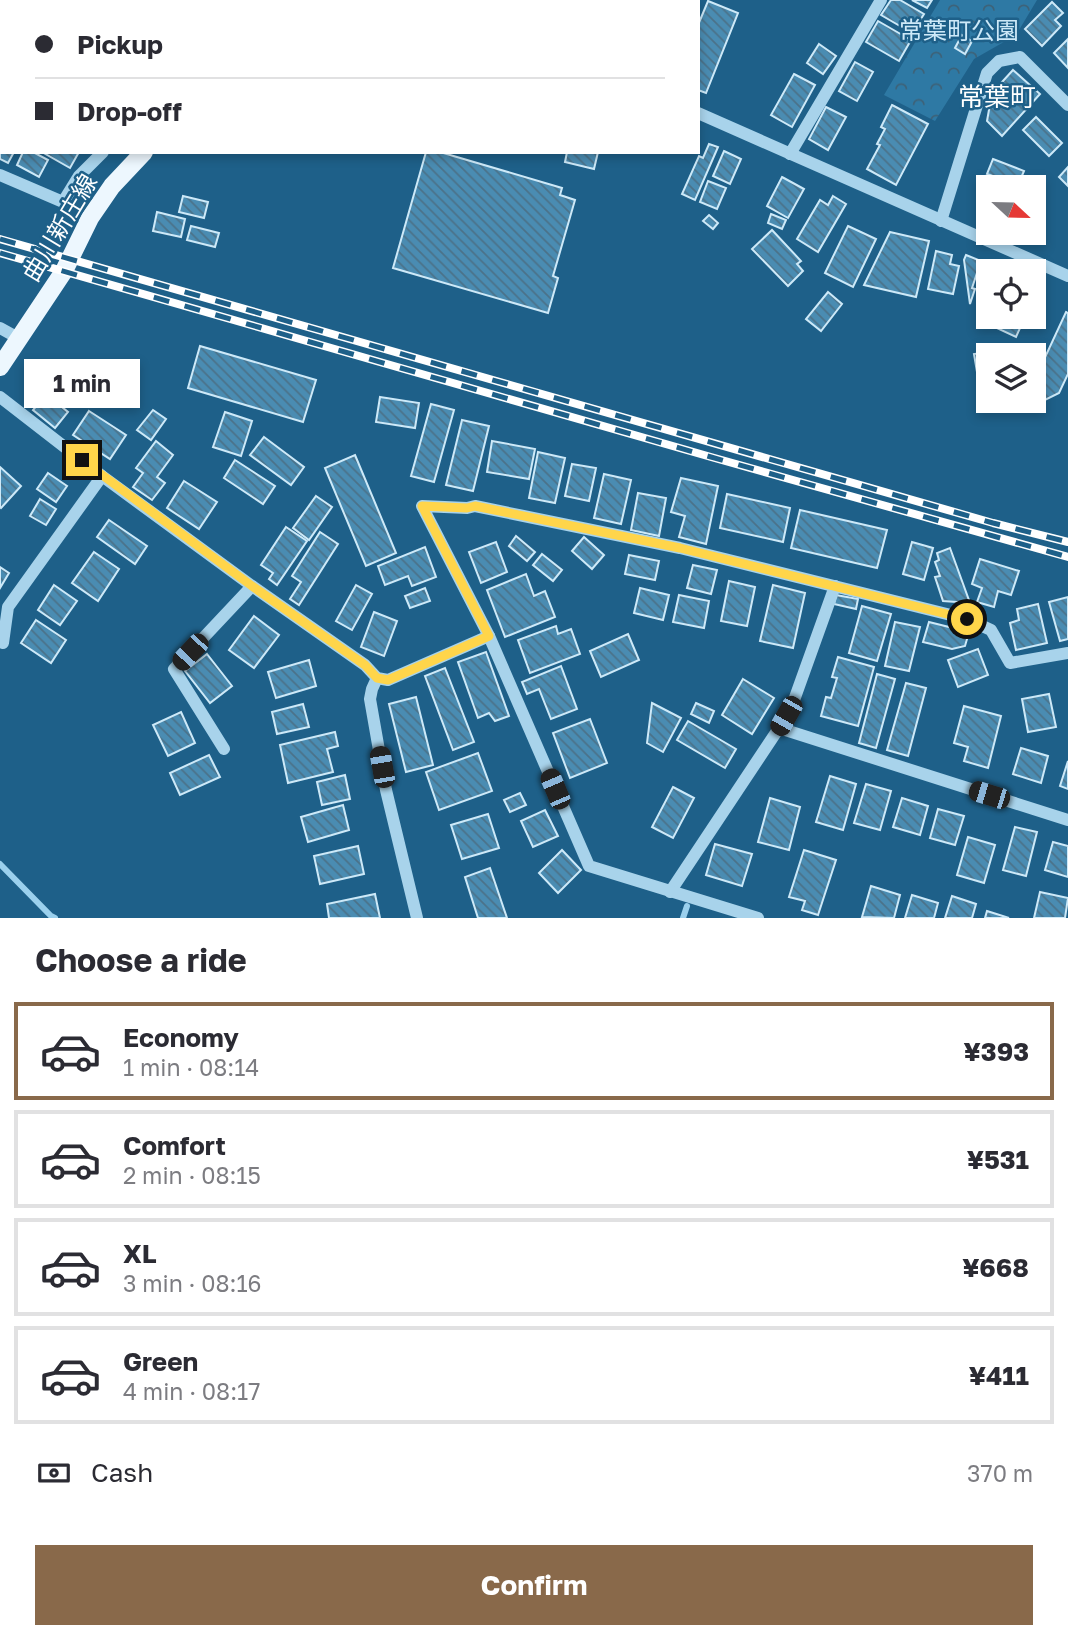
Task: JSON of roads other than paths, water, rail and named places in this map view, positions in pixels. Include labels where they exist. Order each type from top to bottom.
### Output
[{"type":"main road","name":"曲川新庄線","points":[[0,367],[64,271],[90,218],[112,186],[142,154]]},
{"type":"street","points":[[790,154],[881,0]]},
{"type":"street","points":[[941,221],[987,74],[999,61],[1020,57],[1068,105]]},
{"type":"street","points":[[700,114],[1068,276]]},
{"type":"street","points":[[0,176],[63,202],[79,176],[101,154]]},
{"type":"street","points":[[0,328],[20,339]]},
{"type":"street","points":[[0,397],[252,586],[365,665],[377,678],[388,680],[489,636]]},
{"type":"street","points":[[3,643],[8,607],[103,476]]},
{"type":"street","points":[[758,918],[589,866],[489,636],[422,506],[475,506],[680,548],[967,619],[990,630],[1010,663],[1068,653]]},
{"type":"street","points":[[224,749],[174,669],[252,586]]},
{"type":"street","points":[[670,892],[793,703],[835,586]]},
{"type":"street","points":[[377,678],[370,699],[386,790],[416,918]]},
{"type":"street","points":[[779,728],[1068,820]]},
{"type":"waterway","points":[[0,864],[55,918]]},
{"type":"waterway","points":[[683,918],[687,906]]},
{"type":"railway","points":[[0,239],[993,523],[1068,542]]},
{"type":"railway","points":[[0,253],[1068,557]]},
{"type":"district","name":"常葉町","points":[[997,97]]},
{"type":"park label","name":"常葉町公園","points":[[959,31]]}]
